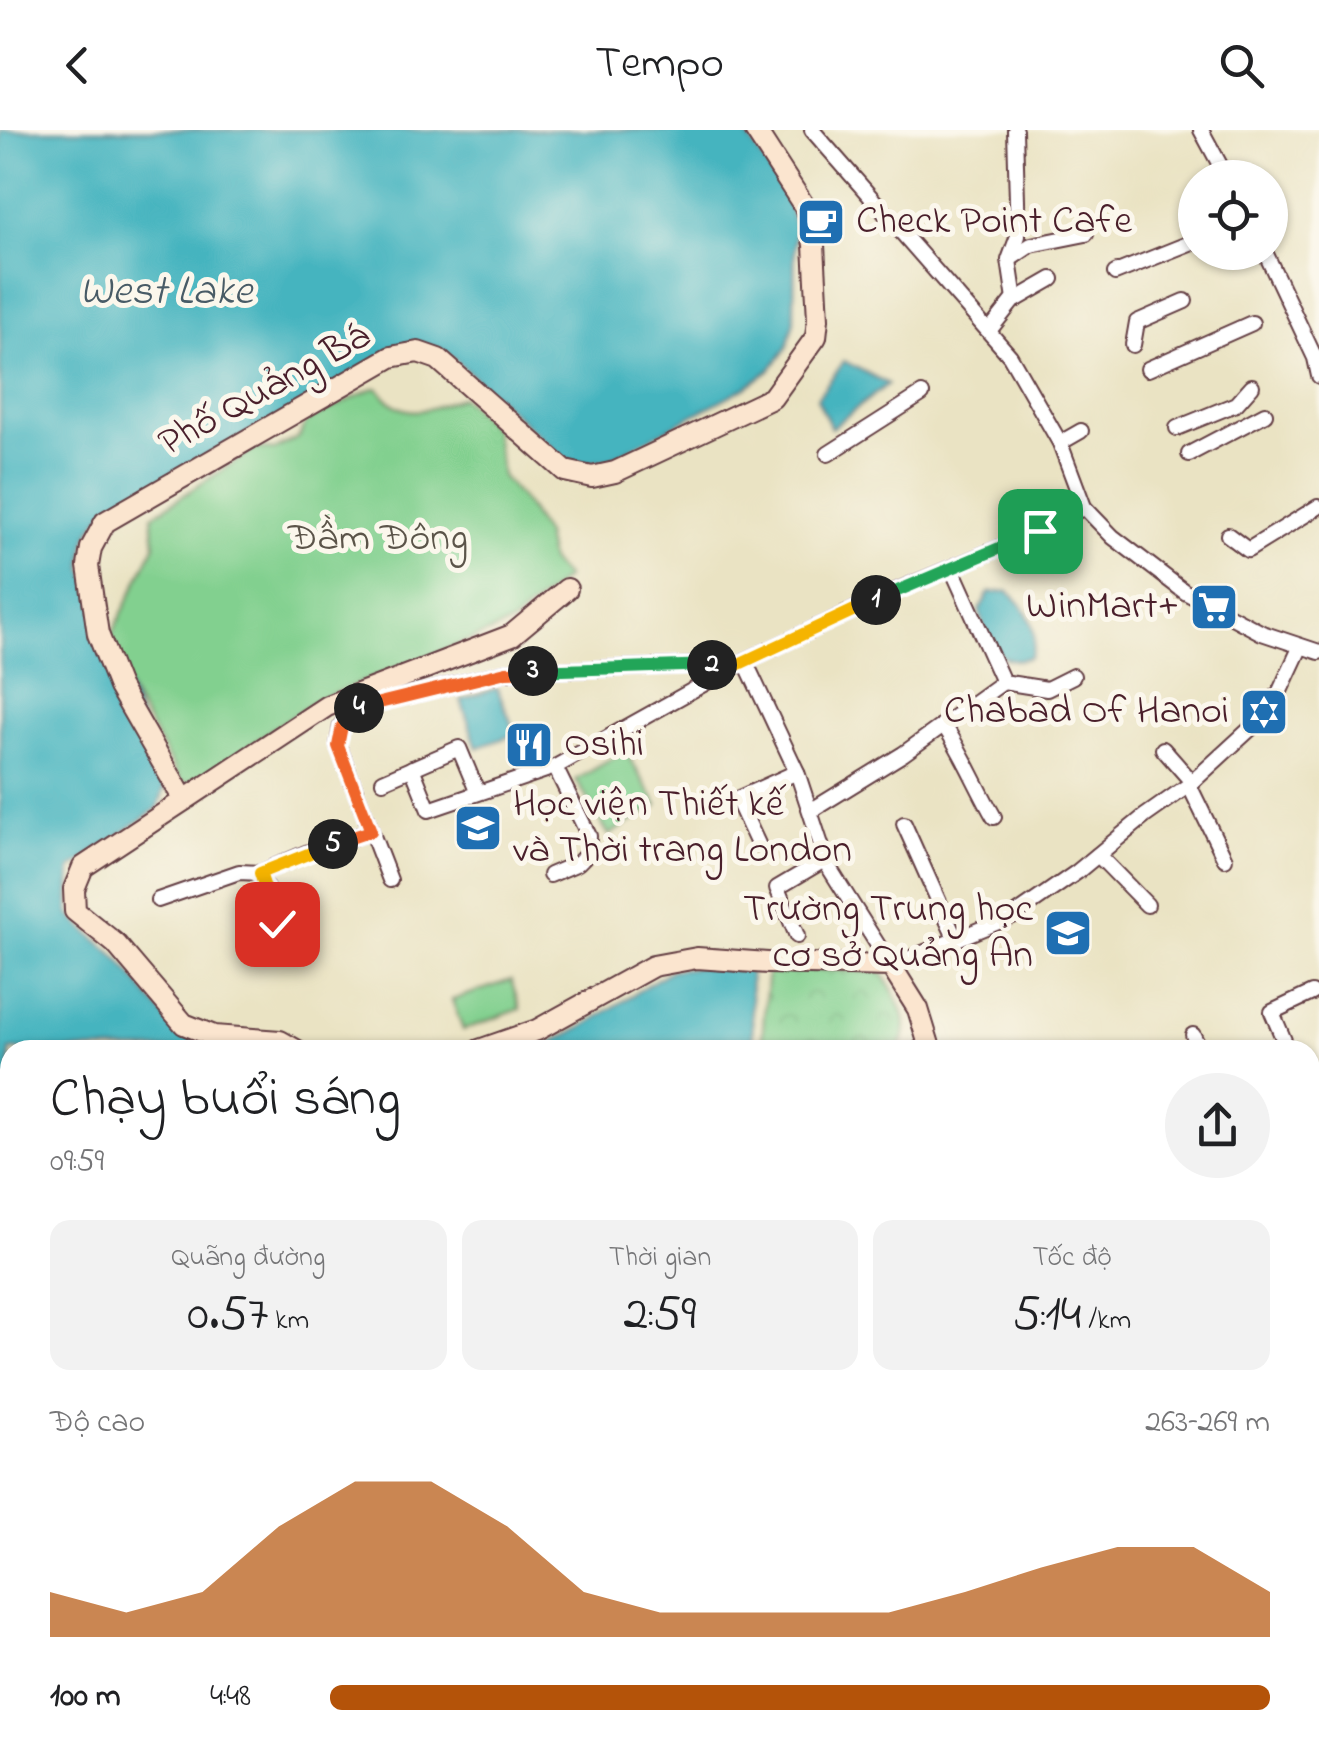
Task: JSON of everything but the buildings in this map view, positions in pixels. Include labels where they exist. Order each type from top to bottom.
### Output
[{"type":"street","name":"Phố Quảng Bá","points":[[184,800],[119,686],[98,634],[88,566],[105,522],[391,357],[418,352],[438,359],[564,471],[592,477],[615,472],[772,398],[816,337],[815,260],[808,212],[755,130]]},
{"type":"street","points":[[812,130],[1010,356],[1060,443],[1084,507],[1113,537],[1174,584],[1262,633],[1319,652]]},
{"type":"street","points":[[1014,130],[1018,236],[1009,260],[1015,300]]},
{"type":"street","points":[[1201,130],[1217,160]]},
{"type":"street","points":[[1009,260],[1031,245],[1086,234]]},
{"type":"street","points":[[1115,273],[1178,247]]},
{"type":"street","points":[[1273,270],[1315,358],[1319,376]]},
{"type":"street","points":[[988,331],[1015,300],[1052,279]]},
{"type":"street","points":[[1134,344],[1137,322],[1184,301]]},
{"type":"street","points":[[1148,369],[1252,323]]},
{"type":"street","points":[[1177,428],[1236,404],[1252,386]]},
{"type":"street","points":[[828,454],[922,394]]},
{"type":"street","points":[[1190,454],[1265,414]]},
{"type":"street","points":[[1060,443],[1081,431]]},
{"type":"street","points":[[412,768],[430,810],[555,767],[742,662],[1040,531],[1084,507]]},
{"type":"street","points":[[1228,535],[1248,550],[1318,507]]},
{"type":"street","points":[[952,568],[1003,682]]},
{"type":"street","points":[[267,1040],[214,1036],[184,1024],[116,944],[75,912],[74,889],[84,867],[327,706],[512,635],[567,589]]},
{"type":"street","points":[[508,1040],[537,1030],[653,966],[697,958],[768,964],[891,966],[1015,915],[1033,897],[1098,855],[1190,783],[1261,719],[1300,648]]},
{"type":"street","points":[[742,662],[796,772],[826,858],[918,1010],[925,1040]]},
{"type":"street","points":[[390,880],[338,746],[342,726],[352,709],[506,672],[742,662]]},
{"type":"street","points":[[812,810],[903,754],[1003,682],[1047,689],[1073,676]]},
{"type":"street","points":[[943,724],[994,817]]},
{"type":"street","points":[[383,781],[458,748],[477,792]]},
{"type":"street","points":[[1164,749],[1190,783],[1225,858]]},
{"type":"street","points":[[550,875],[578,863],[588,852],[589,836],[555,767]]},
{"type":"street","points":[[758,844],[737,798],[796,772]]},
{"type":"street","points":[[904,824],[956,940]]},
{"type":"street","points":[[158,900],[239,872],[260,873],[371,831]]},
{"type":"street","points":[[1098,855],[1146,905]]},
{"type":"street","points":[[797,936],[777,888],[826,858]]},
{"type":"street","points":[[260,873],[291,953]]},
{"type":"street","points":[[1284,1040],[1272,1012],[1312,994]]},
{"type":"green space","name":"Đầm Đông","points":[[374,388],[407,410],[427,409],[461,397],[494,429],[502,476],[527,506],[545,535],[550,561],[566,578],[511,624],[319,699],[200,784],[181,781],[128,688],[110,638],[155,545],[152,516],[256,448],[274,450],[299,437],[307,421]]},
{"type":"green space","points":[[625,751],[658,805],[609,835],[576,780]]},
{"type":"green space","points":[[768,968],[882,972],[905,1020],[903,1040],[762,1039]]},
{"type":"green space","points":[[511,980],[520,1009],[463,1030],[452,1000]]},
{"type":"water","name":"West Lake","points":[[0,130],[744,130],[787,197],[795,227],[794,321],[787,347],[770,370],[746,387],[609,460],[580,464],[564,459],[454,359],[422,343],[108,509],[96,522],[86,542],[83,567],[165,787],[158,808],[71,869],[69,913],[124,965],[166,1018],[192,1040],[0,1040]]},
{"type":"water","points":[[844,361],[888,384],[831,428],[817,398]]},
{"type":"water","points":[[1008,591],[1021,604],[1033,630],[1030,657],[1018,660],[1001,655],[994,648],[979,610],[989,593]]},
{"type":"water","points":[[497,688],[516,734],[477,748],[461,700]]},
{"type":"water","points":[[698,967],[750,971],[753,1040],[556,1040],[581,1028],[671,970]]},
{"type":"place","name":"Check Point Cafe","points":[[821,222]]},
{"type":"place","name":"WinMart+","points":[[1214,607]]},
{"type":"place","name":"Chabad Of Hanoi","points":[[1264,712]]},
{"type":"place","name":"Osihi","points":[[529,745]]},
{"type":"place","name":"Học viện Thiết kế và Thời trang London","points":[[478,828]]},
{"type":"place","name":"Trường Trung học cơ sở Quảng An","points":[[1068,933]]},
{"type":"route","points":[[277,924],[260,873],[371,831],[338,746],[342,726],[352,709],[506,672],[739,664],[840,616],[1040,531]]}]
